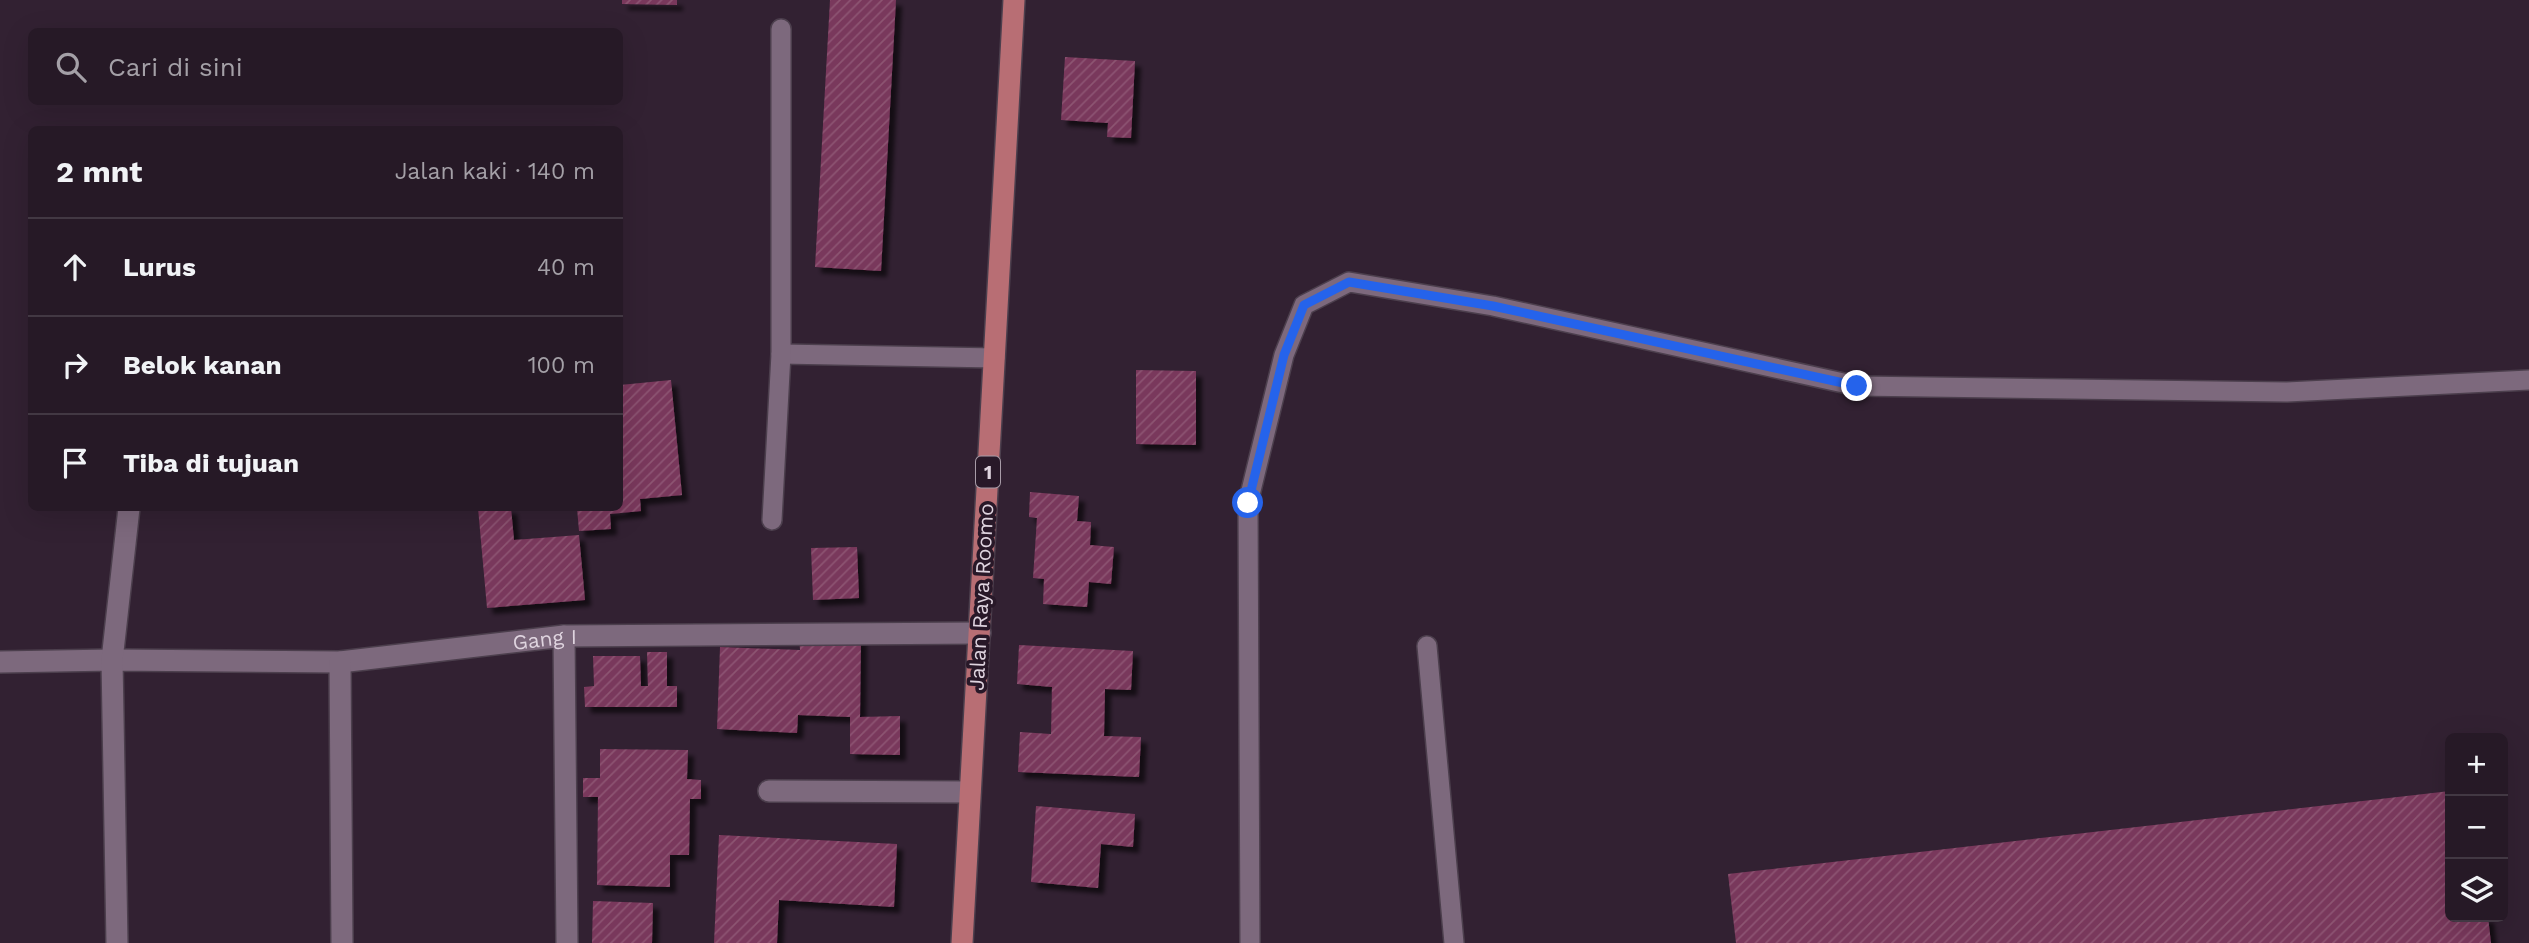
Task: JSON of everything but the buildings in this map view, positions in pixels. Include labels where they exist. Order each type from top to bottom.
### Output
[{"type":"highway","name":"Jalan Raya Roomo","points":[[962,943],[1014,0]]},
{"type":"street","points":[[117,943],[112,660],[129,511]]},
{"type":"street","name":"Gang I","points":[[0,662],[340,662],[564,636],[980,633]]},
{"type":"street","points":[[564,636],[567,943]]},
{"type":"street","points":[[340,662],[342,943]]},
{"type":"street","points":[[769,791],[970,792]]},
{"type":"lane","points":[[772,520],[781,354],[781,29]]},
{"type":"lane","points":[[1250,943],[1248,503],[1284,355],[1304,305],[1349,282],[1493,306],[1857,386],[2287,393],[2529,380]]},
{"type":"lane","points":[[781,354],[995,358]]},
{"type":"lane","points":[[1427,646],[1454,943]]},
{"type":"route","points":[[1248,503],[1284,355],[1304,305],[1349,282],[1493,306],[1857,386]]}]
